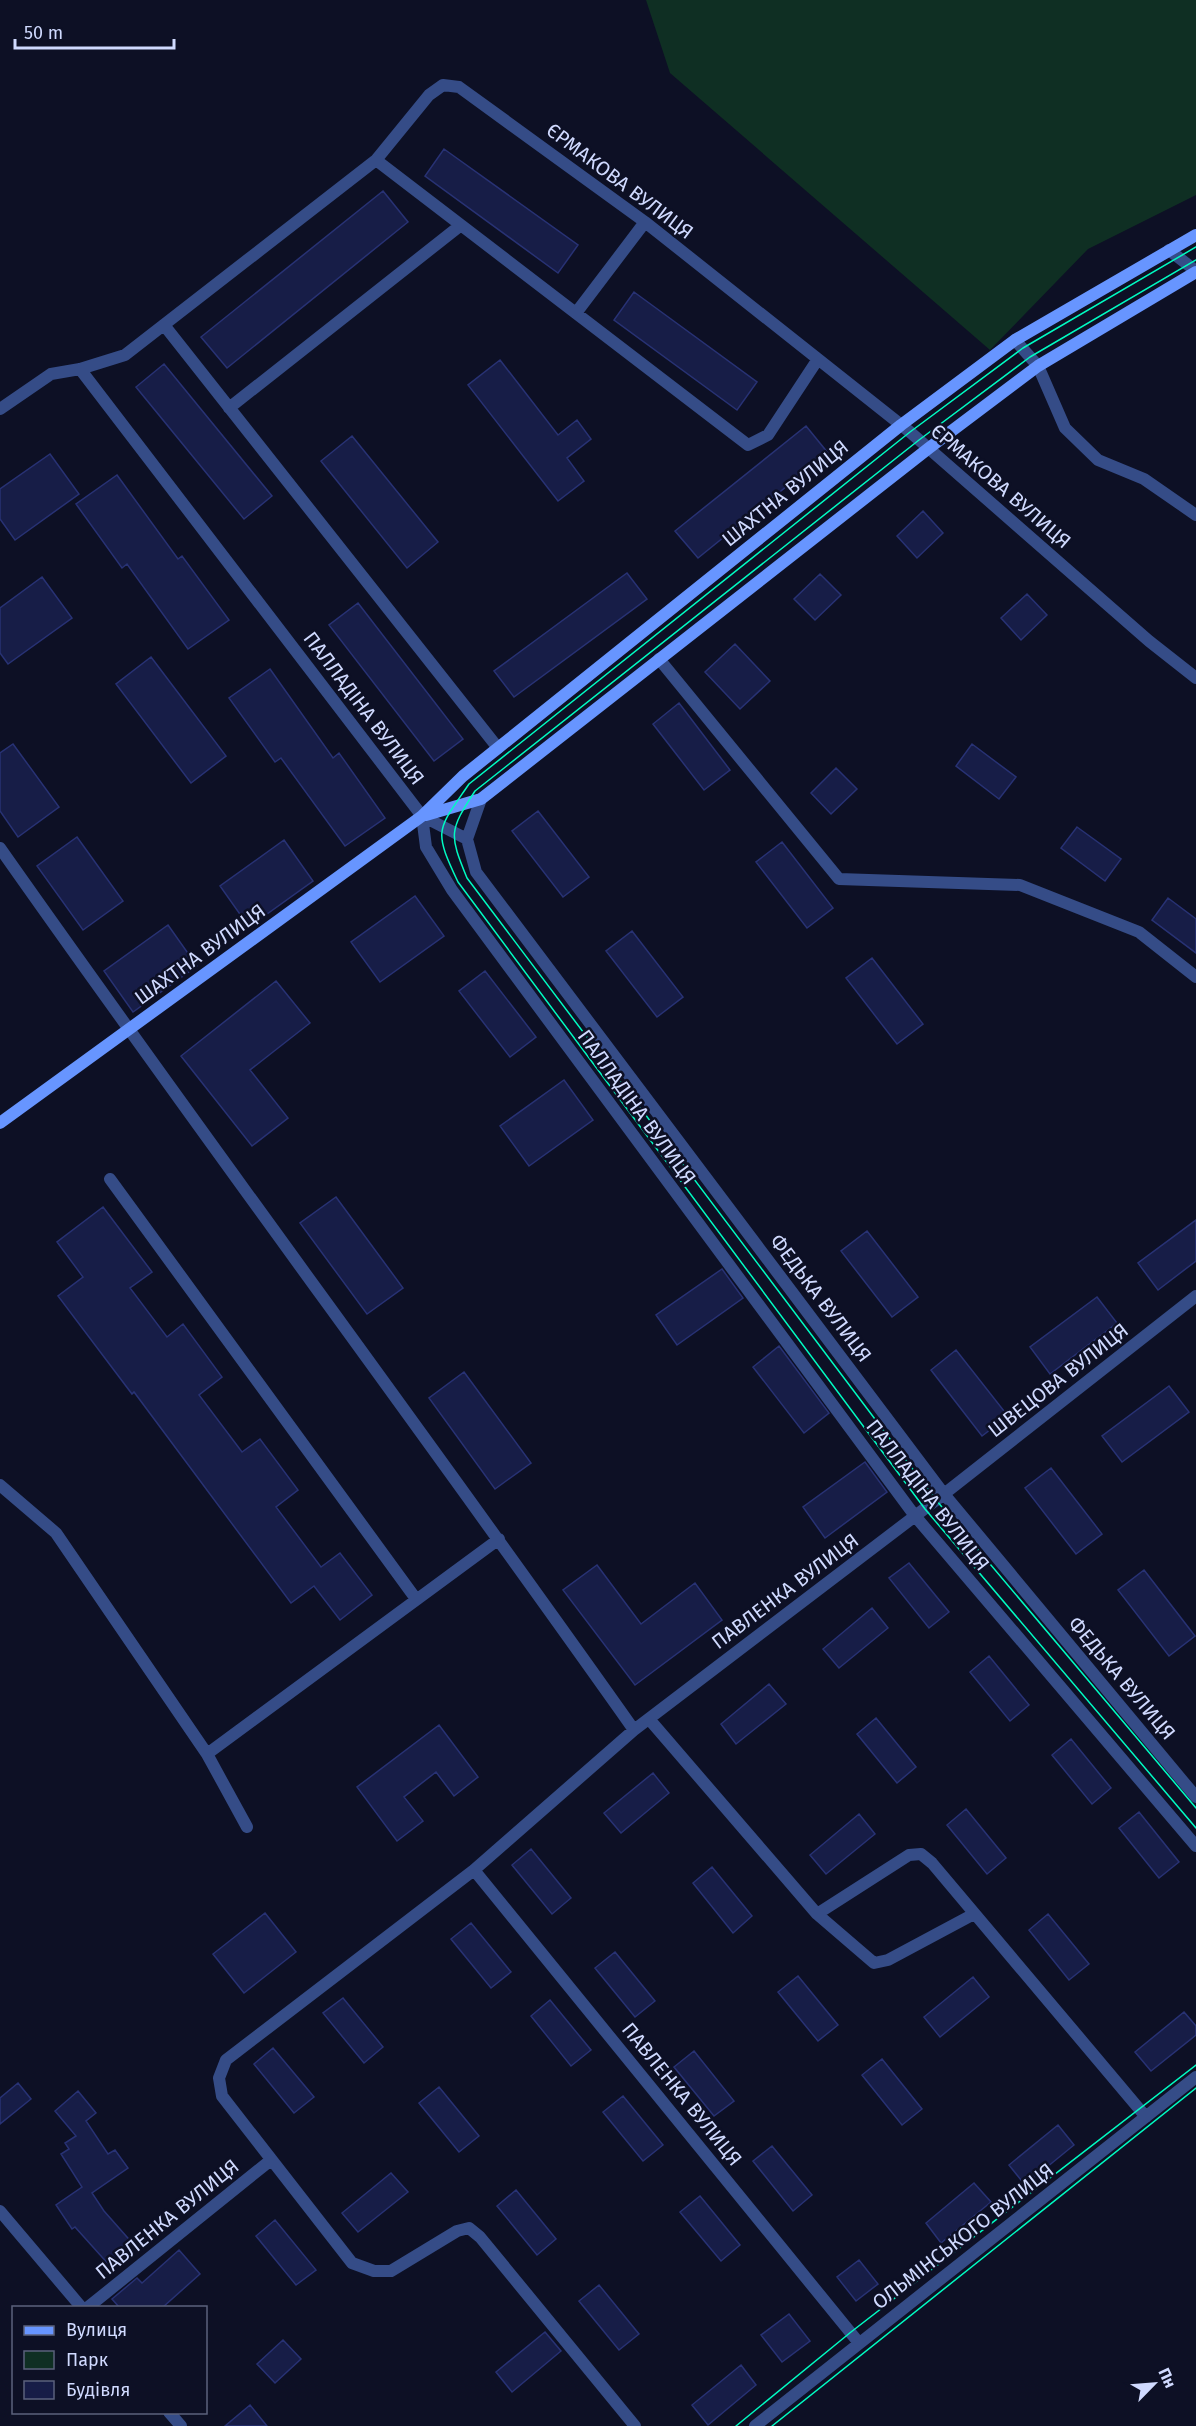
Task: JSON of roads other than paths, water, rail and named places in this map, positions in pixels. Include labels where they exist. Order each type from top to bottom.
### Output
[{"type":"main road","name":"ШАХТНА ВУЛИЦЯ","points":[[0,1123],[422,816],[463,776],[901,425],[1015,340],[1196,235]]},
{"type":"main road","name":"ШАХТНА ВУЛИЦЯ","points":[[422,816],[481,799],[929,448],[1038,366],[1196,271]]},
{"type":"street","name":"ЄРМАКОВА ВУЛИЦЯ","points":[[0,409],[51,374],[80,369],[125,355],[376,160],[429,95],[443,85],[459,87],[645,222],[901,425],[1149,641],[1196,678]]},
{"type":"street","points":[[376,160],[748,445],[768,435],[818,359]]},
{"type":"street","points":[[576,314],[645,222]]},
{"type":"street","points":[[229,408],[461,225]]},
{"type":"street","points":[[1170,250],[1196,271]]},
{"type":"street","points":[[164,325],[498,748]]},
{"type":"street","points":[[1015,340],[1038,366],[1065,428],[1098,460],[1144,479],[1196,515]]},
{"type":"street","name":"ПАЛЛАДІНА ВУЛИЦЯ","points":[[80,369],[422,816],[426,847],[452,890],[915,1516],[1196,1846]]},
{"type":"street","points":[[659,659],[839,879],[1020,885],[1139,932],[1196,977]]},
{"type":"street","points":[[422,816],[467,839],[481,799]]},
{"type":"street","name":"ФЕДЬКА ВУЛИЦЯ","points":[[467,839],[476,872],[944,1494],[1196,1797]]},
{"type":"street","points":[[0,848],[129,1031],[499,1539],[634,1730]]},
{"type":"street","points":[[110,1179],[416,1599]]},
{"type":"street","name":"ШВЕЦОВА ВУЛИЦЯ","points":[[944,1494],[1196,1296]]},
{"type":"street","points":[[0,1485],[56,1533],[207,1754],[247,1827]]},
{"type":"street","name":"ПАВЛЕНКА ВУЛИЦЯ","points":[[635,2426],[480,2237],[470,2228],[457,2231],[391,2271],[374,2271],[352,2262],[222,2096],[219,2078],[226,2060],[474,1870],[634,1730],[944,1494]]},
{"type":"street","points":[[207,1754],[499,1539]]},
{"type":"street","points":[[649,1719],[817,1914],[874,1963],[888,1960],[974,1914]]},
{"type":"street","points":[[817,1914],[909,1855],[921,1854],[932,1863],[1146,2117]]},
{"type":"street","name":"ПАВЛЕНКА ВУЛИЦЯ","points":[[474,1870],[859,2343]]},
{"type":"street","name":"ОЛЬМІНСЬКОГО ВУЛИЦЯ","points":[[755,2426],[1196,2077]]},
{"type":"street","name":"ПАВЛЕНКА ВУЛИЦЯ","points":[[88,2306],[271,2160]]},
{"type":"street","points":[[0,2211],[81,2306]]},
{"type":"street","points":[[171,2414],[181,2426]]},
{"type":"tram line","points":[[1196,247],[1023,348],[910,432],[469,784],[450,812],[442,831],[445,851],[458,882],[925,1509],[1196,1828]]},
{"type":"tram line","points":[[1196,260],[1030,357],[919,440],[475,791],[460,815],[455,833],[457,851],[467,878],[936,1500],[1196,1808]]},
{"type":"tram line","points":[[736,2426],[851,2332],[1196,2065]]},
{"type":"tram line","points":[[772,2426],[1196,2088]]}]
